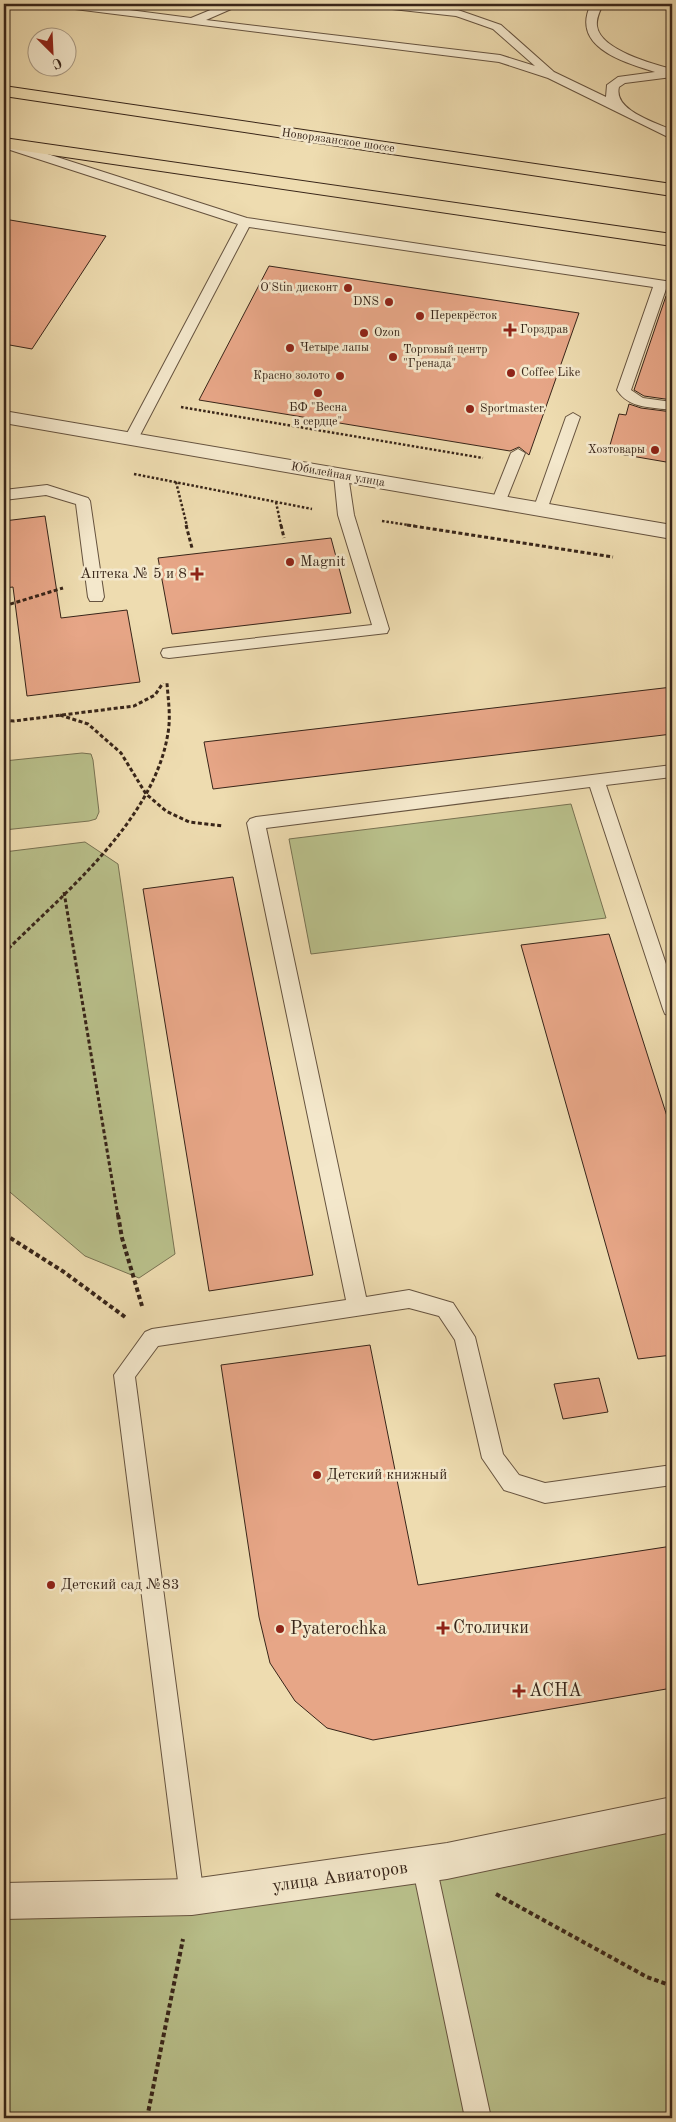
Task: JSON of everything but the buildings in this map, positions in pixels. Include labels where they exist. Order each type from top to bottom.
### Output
[{"type":"highway","name":"Новорязанское шоссе","points":[[4,91],[672,190]]},
{"type":"highway","points":[[4,144],[672,240]]},
{"type":"street","name":"Юбилейная улица","points":[[4,417],[672,532]]},
{"type":"street","name":"улица Авиаторов","points":[[4,1901],[192,1897],[436,1863],[672,1814]]},
{"type":"lane","points":[[59,4],[127,8],[192,22],[500,59],[552,75],[672,135]]},
{"type":"lane","points":[[192,22],[234,4]]},
{"type":"lane","points":[[374,4],[460,8],[497,27],[552,75]]},
{"type":"lane","points":[[597,4],[591,17],[592,31],[603,44],[621,56],[672,74]]},
{"type":"lane","points":[[621,108],[612,100],[610,92],[613,86],[622,80],[672,74]]},
{"type":"lane","points":[[4,144],[245,222],[666,285],[624,390],[626,396],[633,399],[672,406]]},
{"type":"lane","points":[[132,439],[245,222]]},
{"type":"lane","points":[[540,510],[573,417]]},
{"type":"lane","points":[[498,503],[516,458]]},
{"type":"lane","points":[[169,653],[381,629],[346,515],[341,475]]},
{"type":"lane","points":[[4,495],[47,490],[83,502],[96,597]]},
{"type":"lane","points":[[358,1307],[256,823],[672,771]]},
{"type":"lane","points":[[596,781],[672,1008]]},
{"type":"lane","points":[[192,1897],[124,1375],[152,1338],[409,1299],[446,1309],[465,1337],[493,1458],[512,1483],[544,1493],[672,1475]]},
{"type":"lane","points":[[436,1863],[478,2118]]},
{"type":"path","points":[[151,402],[516,458]]},
{"type":"path","points":[[176,482],[192,548]]},
{"type":"path","points":[[276,502],[284,538]]},
{"type":"path","points":[[4,606],[94,578]]},
{"type":"path","points":[[4,721],[134,706],[156,695],[167,678],[168,734],[159,764],[146,794],[114,838],[4,953]]},
{"type":"path","points":[[60,715],[88,724],[121,753],[146,794],[166,811],[189,822],[227,826],[256,823]]},
{"type":"path","points":[[64,892],[122,1238],[152,1338]]},
{"type":"path","points":[[4,1234],[64,1272],[152,1338]]},
{"type":"path","points":[[436,1863],[647,1977],[672,1986]]},
{"type":"path","points":[[147,2118],[192,1897]]},
{"type":"green space","points":[[82,753],[91,754],[93,760],[99,812],[96,819],[4,830],[4,761]]},
{"type":"green space","points":[[571,804],[606,918],[311,954],[289,839]]},
{"type":"green space","points":[[85,842],[118,864],[175,1254],[139,1278],[85,1256],[4,1187],[4,852]]},
{"type":"green space","points":[[672,1814],[672,2118],[4,2118],[4,1901],[192,1897],[447,1861]]},
{"type":"place","name":"O'Stin дисконт","points":[[348,288]]},
{"type":"place","name":"DNS","points":[[389,302]]},
{"type":"place","name":"Перекрёсток","points":[[420,316]]},
{"type":"place","name":"Горздрав","points":[[510,330]]},
{"type":"place","name":"Ozon","points":[[364,333]]},
{"type":"place","name":"Четыре лапы","points":[[290,348]]},
{"type":"place","name":"Торговый центр \"Гренада\"","points":[[393,357]]},
{"type":"place","name":"Coffee Like","points":[[511,373]]},
{"type":"place","name":"Красно золото","points":[[340,376]]},
{"type":"place","name":"БФ \"Весна в сердце\"","points":[[318,393]]},
{"type":"place","name":"Sportmaster","points":[[470,409]]},
{"type":"place","name":"Хозтовары","points":[[655,450]]},
{"type":"place","name":"Magnit","points":[[290,562]]},
{"type":"place","name":"Аптека № 5 и 8","points":[[197,574]]},
{"type":"place","name":"Детский книжный","points":[[317,1475]]},
{"type":"place","name":"Детский сад №83","points":[[51,1585]]},
{"type":"place","name":"Столички","points":[[443,1628]]},
{"type":"place","name":"Pyaterochka","points":[[280,1629]]},
{"type":"place","name":"АСНА","points":[[519,1691]]}]
